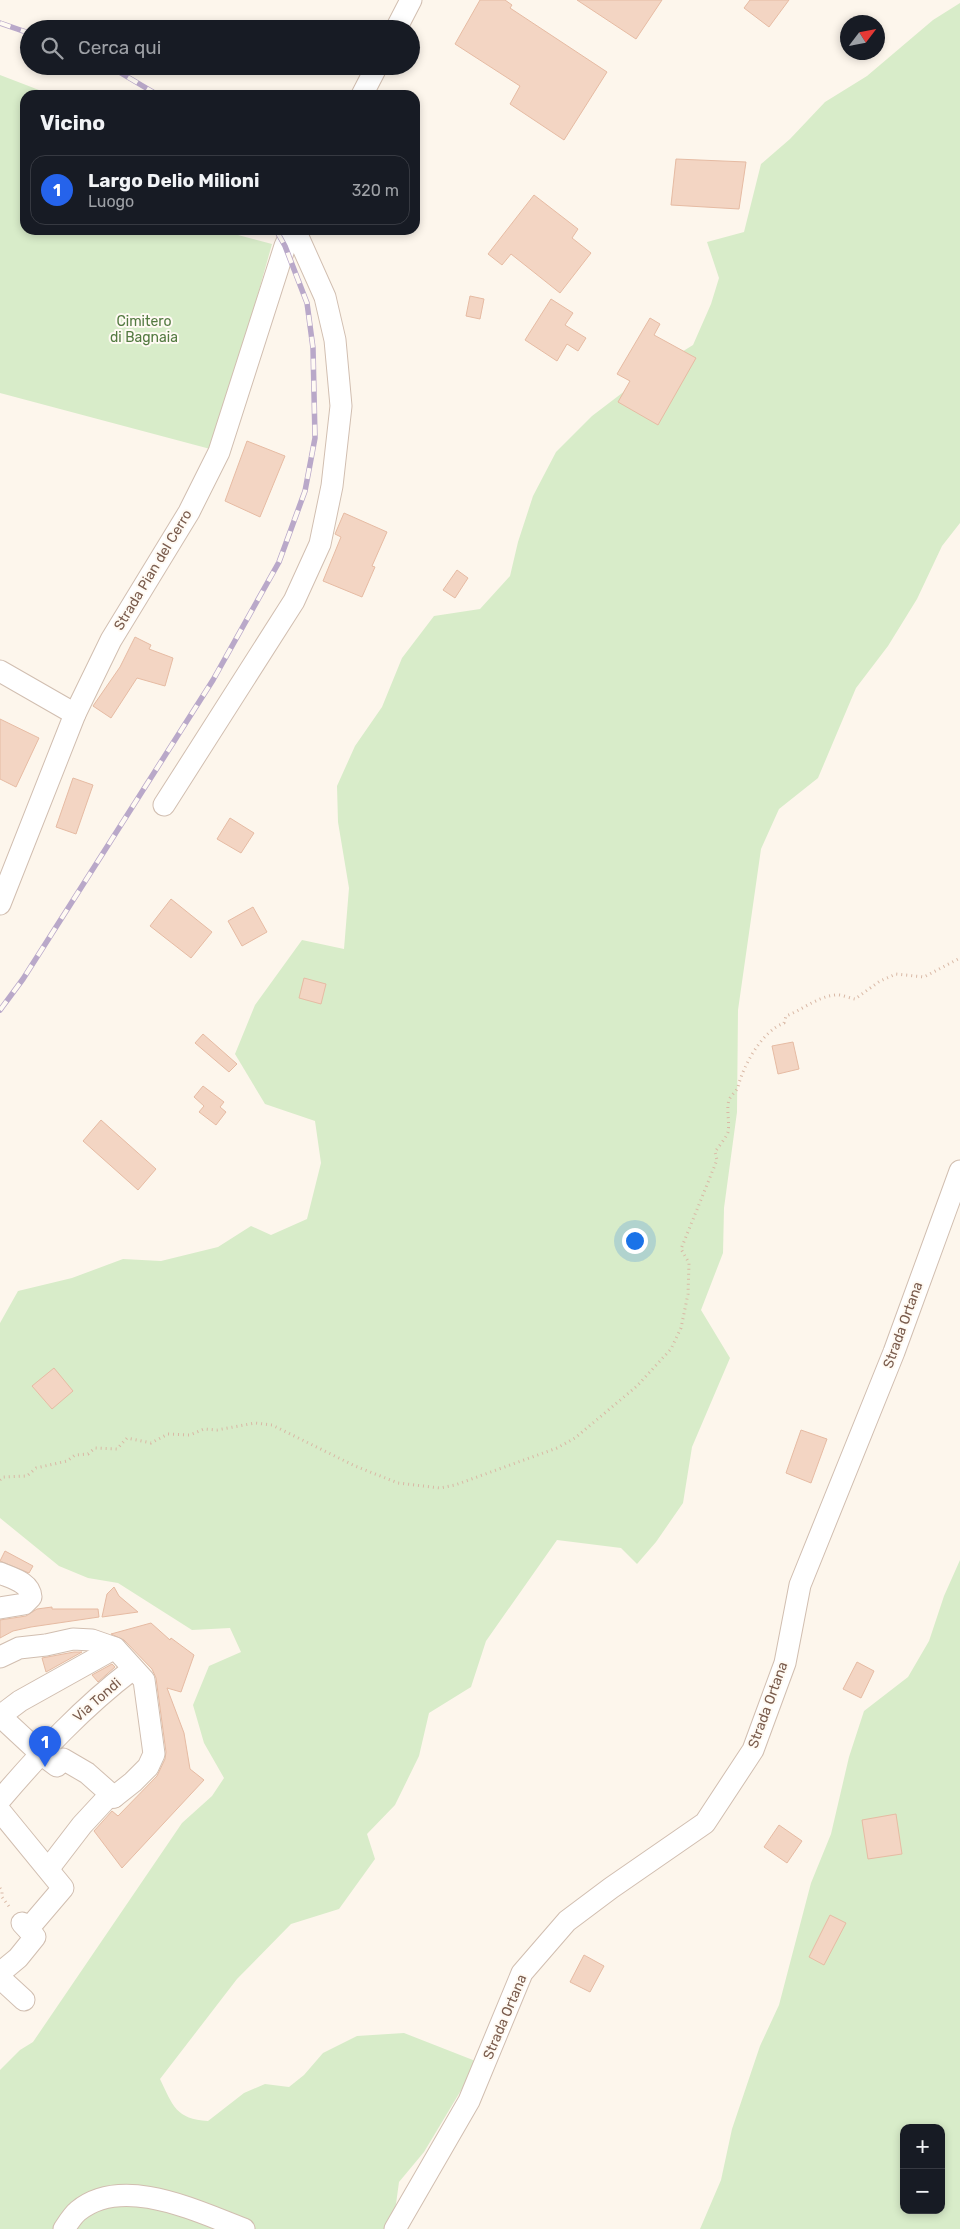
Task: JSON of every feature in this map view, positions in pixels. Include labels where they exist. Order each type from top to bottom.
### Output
[{"type":"street","points":[[401,20],[411,0]]},
{"type":"street","points":[[365,90],[372,75]]},
{"type":"street","name":"Strada Pian del Cerro","points":[[0,904],[75,714],[111,640],[189,512],[219,452],[285,246],[291,235]]},
{"type":"street","points":[[164,805],[294,601],[320,544],[332,486],[341,406],[335,340],[325,297],[296,235]]},
{"type":"street","points":[[0,671],[75,714]]},
{"type":"street","name":"Strada Ortana","points":[[395,2229],[469,2101],[522,1973],[567,1921],[610,1888],[705,1823],[753,1750],[784,1663],[800,1585],[894,1352],[960,1171]]},
{"type":"street","points":[[0,1572],[26,1585],[30,1592],[30,1597],[24,1604],[0,1608]]},
{"type":"street","points":[[0,1656],[19,1648],[73,1639],[92,1640],[115,1648],[144,1680],[154,1754],[148,1767],[133,1782],[114,1796],[107,1798],[82,1825],[49,1868]]},
{"type":"street","points":[[114,1796],[76,1764],[63,1759],[57,1766],[41,1754],[0,1716],[20,1701],[84,1671],[115,1648]]},
{"type":"street","name":"Via Tondi","points":[[0,1800],[41,1754],[103,1692],[133,1669]]},
{"type":"street","points":[[84,1671],[103,1692]]},
{"type":"street","points":[[0,1811],[49,1868],[63,1888],[28,1929],[18,1958],[0,1973]]},
{"type":"street","points":[[0,1978],[24,2000]]},
{"type":"street","points":[[64,2229],[78,2211],[99,2200],[125,2195],[167,2200],[244,2229]]},
{"type":"path","points":[[0,1480],[3,1477],[27,1476],[36,1468],[67,1461],[75,1455],[88,1454],[95,1448],[117,1449],[127,1438],[151,1443],[168,1434],[190,1435],[204,1429],[217,1430],[255,1423],[272,1425],[368,1472],[398,1482],[440,1488],[471,1480],[558,1448],[575,1438],[618,1404],[671,1349],[681,1328],[688,1294],[689,1263],[681,1249],[717,1160],[715,1152],[728,1132],[729,1100],[738,1088],[738,1081],[748,1065],[752,1052],[775,1026],[784,1023],[786,1016],[801,1011],[807,1005],[835,995],[855,999],[880,981],[896,974],[924,977],[960,958]]},
{"type":"path","points":[[0,1888],[2,1898],[28,1929]]},
{"type":"green space","points":[[960,3],[960,523],[942,546],[917,599],[888,646],[856,688],[818,778],[779,809],[761,849],[738,1010],[737,1112],[724,1208],[723,1253],[701,1310],[730,1358],[692,1447],[683,1503],[656,1542],[637,1564],[621,1548],[557,1540],[486,1641],[471,1687],[429,1713],[419,1756],[395,1805],[367,1834],[375,1859],[339,1909],[291,1924],[237,1979],[160,2079],[172,2104],[182,2114],[197,2120],[208,2121],[244,2093],[265,2084],[289,2087],[304,2075],[323,2053],[357,2036],[404,2033],[478,2062],[424,2152],[399,2182],[396,2204],[389,2229],[0,2229],[0,2070],[20,2050],[33,2042],[182,1823],[212,1796],[224,1778],[204,1743],[193,1705],[209,1666],[241,1652],[230,1628],[192,1630],[118,1583],[88,1578],[59,1566],[0,1518],[0,1323],[18,1291],[72,1278],[123,1259],[161,1261],[218,1247],[251,1226],[271,1235],[307,1219],[321,1163],[315,1121],[265,1104],[235,1054],[255,1005],[302,940],[344,949],[349,888],[338,822],[337,786],[355,746],[382,707],[402,658],[434,616],[480,609],[510,576],[518,542],[533,496],[556,452],[592,416],[651,371],[693,345],[711,304],[719,278],[707,242],[744,232],[761,164],[790,139],[825,102],[867,76],[933,20]]},
{"type":"green space","name":"Cimitero di Bagnaia","points":[[0,75],[39,90],[20,90],[20,235],[238,235],[272,244],[214,450],[0,393]]},
{"type":"green space","points":[[960,1560],[960,2229],[700,2229],[721,2180],[732,2129],[760,2046],[779,2005],[811,1883],[831,1834],[849,1757],[864,1711],[908,1677],[929,1641],[944,1596]]},
{"type":"building","points":[[480,0],[505,0],[512,5],[510,8],[607,72],[564,140],[510,104],[520,86],[455,44]]},
{"type":"building","points":[[577,0],[662,0],[636,39]]},
{"type":"building","points":[[750,0],[789,0],[769,27],[744,8]]},
{"type":"building","points":[[676,159],[746,162],[739,209],[671,205]]},
{"type":"building","points":[[534,195],[578,229],[572,238],[591,253],[560,293],[511,254],[502,265],[488,254]]},
{"type":"building","points":[[470,296],[484,299],[480,319],[466,316]]},
{"type":"building","points":[[551,299],[573,313],[565,325],[586,338],[578,351],[567,344],[557,361],[525,340]]},
{"type":"building","points":[[650,318],[660,324],[654,335],[696,358],[658,425],[618,402],[630,381],[617,374]]},
{"type":"building","points":[[247,441],[285,456],[260,517],[225,501]]},
{"type":"building","points":[[344,513],[387,532],[372,566],[375,567],[362,597],[323,581],[341,537],[335,534]]},
{"type":"building","points":[[457,570],[468,578],[455,598],[443,590]]},
{"type":"building","points":[[135,637],[151,645],[149,649],[173,658],[165,686],[137,678],[111,718],[93,706],[120,667]]},
{"type":"building","points":[[0,719],[39,738],[16,787],[0,779]]},
{"type":"building","points":[[73,778],[93,785],[76,834],[56,827]]},
{"type":"building","points":[[230,818],[254,833],[241,853],[217,839]]},
{"type":"building","points":[[171,899],[212,932],[191,958],[150,926]]},
{"type":"building","points":[[253,907],[267,932],[242,946],[228,921]]},
{"type":"building","points":[[304,978],[326,984],[321,1004],[299,998]]},
{"type":"building","points":[[203,1034],[237,1064],[229,1072],[195,1043]]},
{"type":"building","points":[[793,1042],[799,1069],[778,1074],[772,1046]]},
{"type":"building","points":[[203,1086],[224,1102],[220,1107],[226,1112],[216,1125],[199,1112],[204,1106],[194,1097]]},
{"type":"building","points":[[101,1120],[156,1169],[138,1190],[83,1141]]},
{"type":"building","points":[[54,1368],[73,1391],[52,1409],[32,1386]]},
{"type":"building","points":[[801,1430],[827,1439],[811,1483],[786,1473]]},
{"type":"building","points":[[5,1551],[33,1566],[29,1573],[0,1561]]},
{"type":"building","points":[[114,1587],[119,1596],[138,1612],[102,1617],[107,1594]]},
{"type":"building","points":[[52,1607],[52,1609],[98,1609],[99,1617],[31,1627],[13,1631],[0,1638],[0,1620],[26,1616],[37,1609]]},
{"type":"building","points":[[151,1623],[170,1640],[171,1638],[194,1655],[181,1692],[167,1688],[184,1733],[190,1769],[204,1780],[122,1868],[94,1831],[112,1811],[118,1816],[157,1776],[165,1759],[166,1752],[156,1678],[152,1669],[124,1640],[111,1634]]},
{"type":"building","points":[[82,1652],[46,1672],[42,1658]]},
{"type":"building","points":[[857,1662],[874,1671],[861,1698],[843,1689]]},
{"type":"building","points":[[112,1664],[115,1667],[98,1682],[92,1675]]},
{"type":"building","points":[[896,1814],[902,1854],[868,1859],[862,1820]]},
{"type":"building","points":[[779,1825],[802,1841],[787,1863],[764,1847]]},
{"type":"building","points":[[830,1915],[846,1923],[824,1965],[809,1957]]},
{"type":"building","points":[[584,1955],[604,1966],[590,1992],[570,1982]]},
{"type":"railway","points":[[0,23],[20,30]]},
{"type":"railway","points":[[124,75],[150,90]]},
{"type":"railway","points":[[0,1010],[23,979],[213,680],[279,562],[305,491],[315,438],[313,348],[307,303],[285,246],[279,235]]},
{"type":"place","name":"Largo Delio Milioni","points":[[45,1767]]}]
